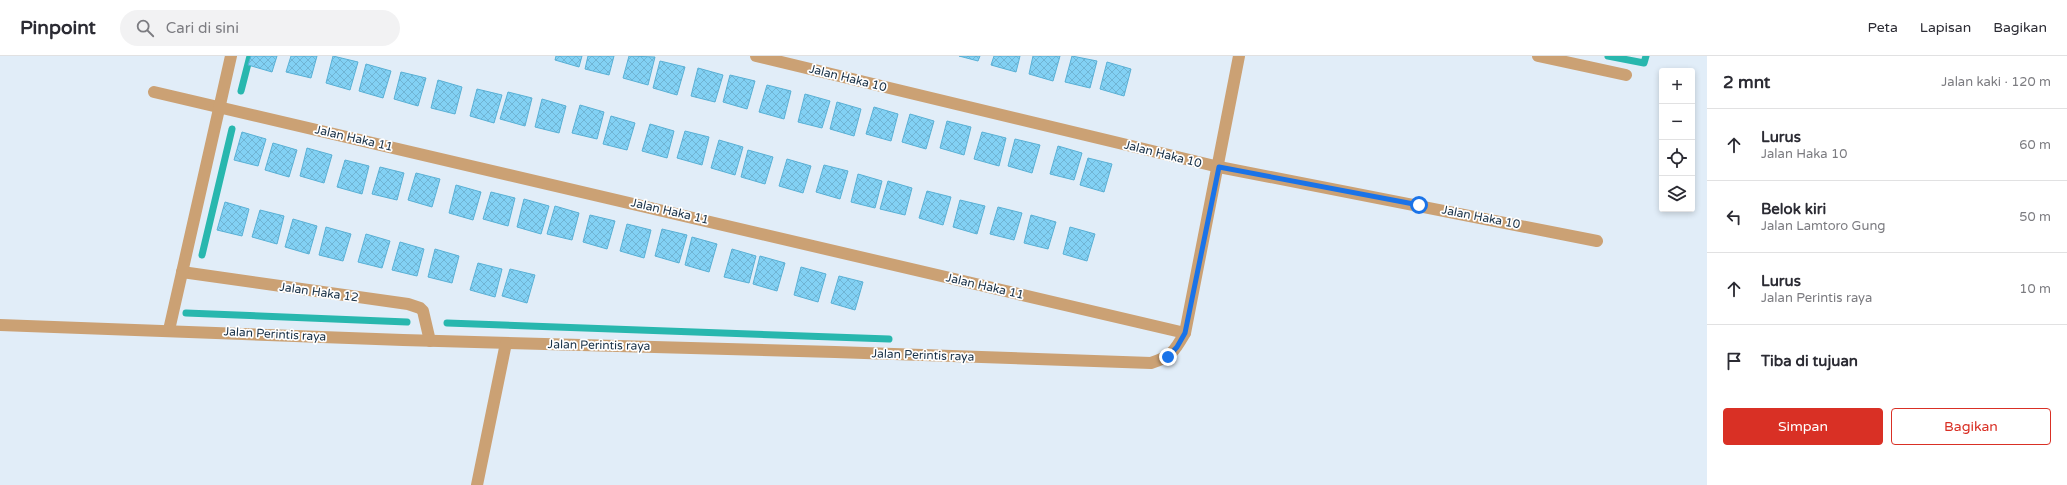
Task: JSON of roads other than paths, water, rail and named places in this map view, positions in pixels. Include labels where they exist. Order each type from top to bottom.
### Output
[{"type":"street","points":[[169,330],[231,56]]},
{"type":"street","name":"Jalan Haka 10","points":[[756,56],[1219,167],[1597,241]]},
{"type":"street","points":[[1185,333],[1219,167],[1239,56]]},
{"type":"street","points":[[1538,56],[1626,75]]},
{"type":"street","name":"Jalan Haka 11","points":[[154,92],[220,106],[1185,333]]},
{"type":"street","name":"Jalan Haka 12","points":[[182,272],[408,304],[420,308],[423,311],[430,341]]},
{"type":"street","name":"Jalan Perintis raya","points":[[0,325],[169,330],[430,341],[1151,363],[1168,357],[1177,347],[1185,333]]},
{"type":"street","points":[[477,485],[506,343]]},
{"type":"waterway","points":[[241,91],[250,56]]},
{"type":"waterway","points":[[1608,56],[1644,63],[1646,56]]},
{"type":"waterway","points":[[202,255],[232,129]]},
{"type":"waterway","points":[[186,313],[407,322]]},
{"type":"waterway","points":[[447,323],[889,339]]}]
